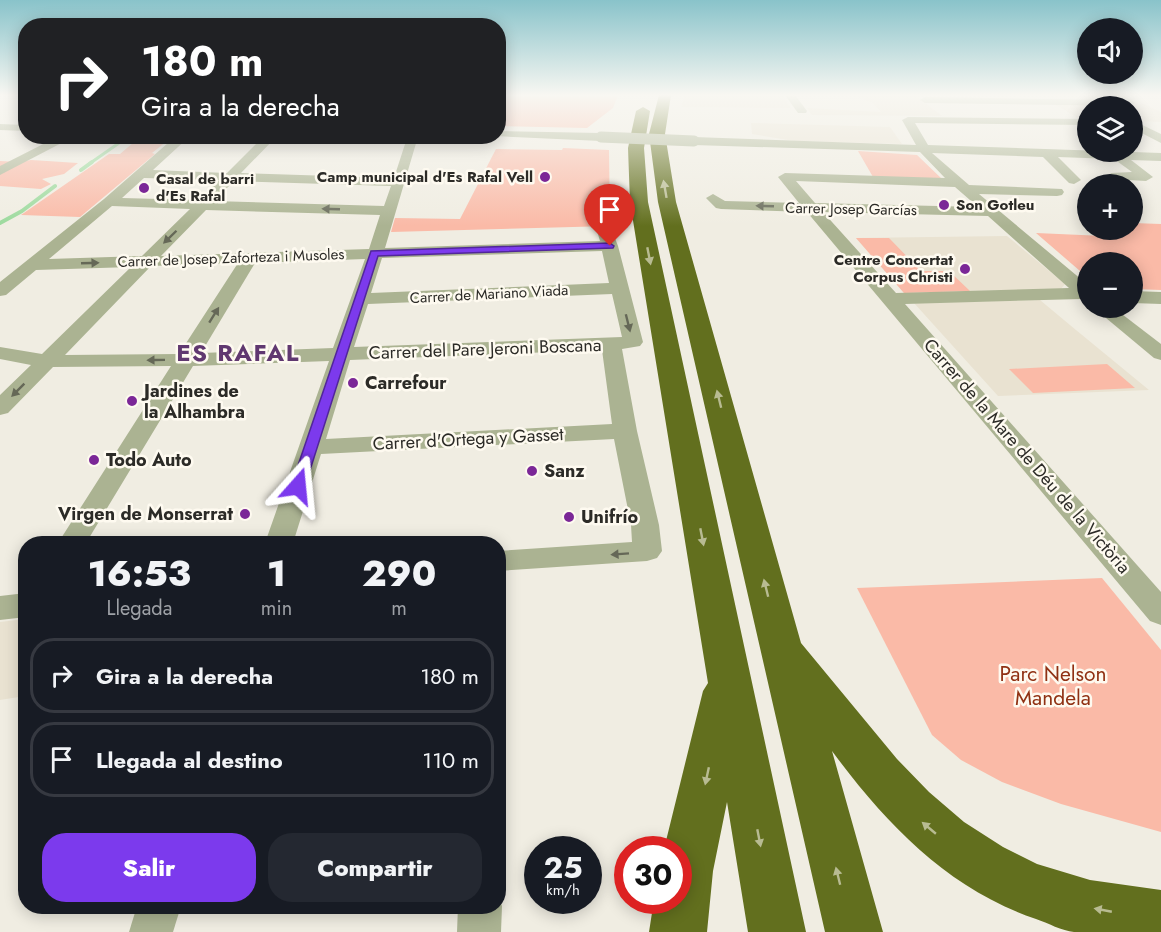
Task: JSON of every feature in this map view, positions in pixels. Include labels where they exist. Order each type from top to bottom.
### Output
[{"type":"highway","points":[[638,138],[636,148],[639,202],[777,932]]},
{"type":"highway","points":[[658,138],[668,202],[854,932]]},
{"type":"highway","points":[[780,645],[897,796],[924,824],[958,851],[1001,877],[1043,894],[1080,906],[1161,919]]},
{"type":"highway","points":[[678,932],[686,871],[729,677]]},
{"type":"street","points":[[636,138],[1077,153]]},
{"type":"street","points":[[918,138],[928,156],[1077,285]]},
{"type":"street","points":[[966,138],[980,150]]},
{"type":"street","points":[[1019,141],[1041,153],[1074,180]]},
{"type":"street","points":[[1143,142],[1161,141]]},
{"type":"street","points":[[0,171],[54,144]]},
{"type":"street","points":[[0,291],[110,202],[175,144]]},
{"type":"street","points":[[0,408],[263,144]]},
{"type":"street","points":[[281,536],[374,253],[399,182],[418,144]]},
{"type":"street","points":[[1143,156],[1161,157]]},
{"type":"street","points":[[0,161],[19,162]]},
{"type":"street","points":[[1132,162],[1146,177],[1143,177]]},
{"type":"street","points":[[142,174],[399,182]]},
{"type":"street","name":"Carrer de la Mare de Déu de la Victòria","points":[[961,186],[785,177],[1148,583],[1161,613]]},
{"type":"street","points":[[961,186],[1057,192]]},
{"type":"street","name":"Carrer Josep Garcías","points":[[713,198],[721,205],[991,212]]},
{"type":"street","points":[[110,202],[389,211]]},
{"type":"street","name":"Carrer de Josep Zaforteza i Musoles","points":[[32,265],[374,253],[607,238],[619,288]]},
{"type":"street","points":[[76,536],[250,257]]},
{"type":"street","points":[[506,560],[647,551],[645,525],[625,431],[611,344],[633,342],[619,288]]},
{"type":"street","name":"Carrer de Mariano Viada","points":[[359,299],[619,288]]},
{"type":"street","points":[[893,299],[1077,294]]},
{"type":"street","points":[[1143,297],[1161,298]]},
{"type":"street","points":[[1116,318],[1161,354]]},
{"type":"street","name":"Carrer del Pare Jeroni Boscana","points":[[0,353],[47,361],[187,360],[611,344]]},
{"type":"street","name":"Carrer d'Ortega y Gasset","points":[[311,447],[625,431]]},
{"type":"street","points":[[0,608],[18,606]]},
{"type":"street","points":[[151,932],[157,914]]},
{"type":"street","points":[[479,932],[480,914]]},
{"type":"shaded area","points":[[779,138],[898,138],[902,144],[794,141]]},
{"type":"shaded area","name":"Centre Concertat Corpus Christi","points":[[1007,236],[1065,284],[1061,289],[904,293],[856,238]]},
{"type":"shaded area","points":[[1040,300],[1149,390],[998,396],[914,303]]},
{"type":"shaded area","points":[[18,620],[18,697],[0,700],[0,622]]},
{"type":"green space","points":[[132,144],[163,144],[152,153],[155,154],[80,217],[21,215],[109,154],[120,154]]},
{"type":"green space","name":"Camp municipal d'Es Rafal Vell","points":[[563,148],[609,150],[610,226],[391,232],[395,218],[460,219],[496,149],[562,150]]},
{"type":"green space","points":[[858,151],[917,155],[942,179],[873,177]]},
{"type":"green space","points":[[0,161],[78,163],[64,174],[42,179],[51,184],[41,189],[0,186]]},
{"type":"green space","points":[[1143,223],[1161,224],[1161,290],[1143,289],[1143,252],[1077,252],[1077,268],[1036,233],[1077,235],[1077,240],[1143,240]]},
{"type":"green space","points":[[856,238],[889,238],[921,271],[949,271],[970,291],[904,293]]},
{"type":"green space","points":[[1107,364],[1135,388],[1033,393],[1009,369]]},
{"type":"green space","name":"Parc Nelson Mandela","points":[[1102,578],[1161,650],[1161,832],[1061,804],[1002,782],[961,760],[932,735],[857,588]]},
{"type":"waterway","points":[[89,164],[118,144]]},
{"type":"waterway","points":[[81,170],[92,162]]},
{"type":"waterway","points":[[0,223],[22,211],[55,186]]},
{"type":"place","name":"Camp municipal d'Es Rafal Vell","points":[[545,177]]},
{"type":"place","name":"Casal de barri d'Es Rafal","points":[[144,188]]},
{"type":"place","name":"Son Gotleu","points":[[944,205]]},
{"type":"place","name":"Centre Concertat Corpus Christi","points":[[965,269]]},
{"type":"place","name":"Carrefour","points":[[353,383]]},
{"type":"place","name":"Jardines de la Alhambra","points":[[132,401]]},
{"type":"place","name":"Todo Auto","points":[[94,460]]},
{"type":"place","name":"Sanz","points":[[532,471]]},
{"type":"place","name":"Virgen de Monserrat","points":[[245,514]]},
{"type":"place","name":"Unifrío","points":[[569,517]]},
{"type":"district","name":"ES RAFAL","points":[[238,353]]},
{"type":"route","points":[[298,486],[374,253],[610,246]]}]
